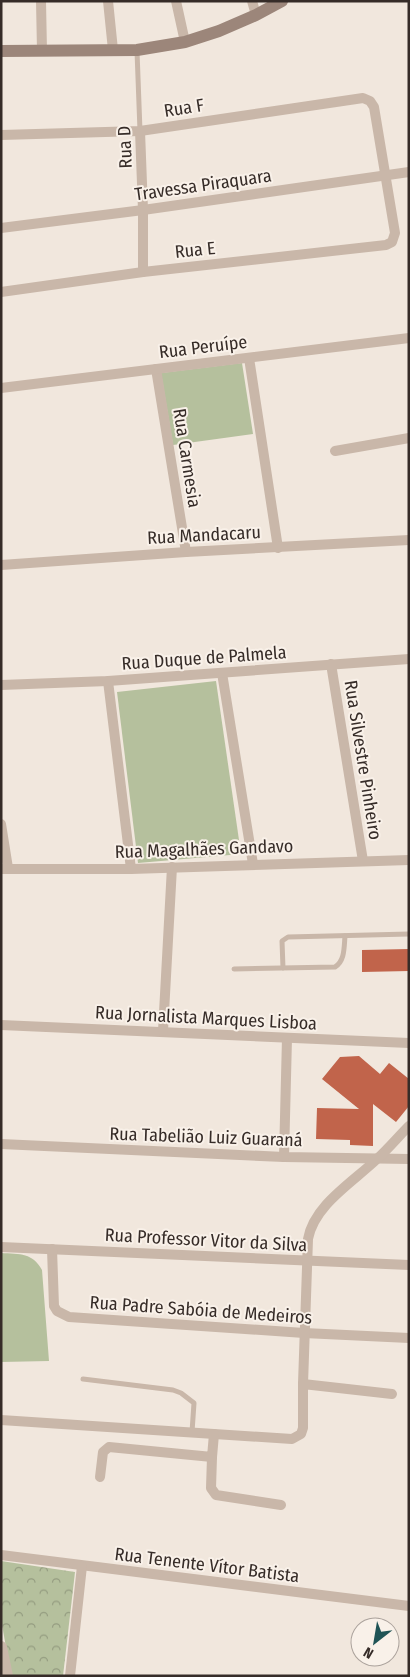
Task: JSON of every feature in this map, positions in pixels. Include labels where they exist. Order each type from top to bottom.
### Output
[{"type":"main road","points":[[1,51],[137,50],[185,42],[219,31],[282,1]]},
{"type":"street","points":[[41,1],[42,51]]},
{"type":"street","points":[[108,1],[113,50]]},
{"type":"street","points":[[176,1],[185,42]]},
{"type":"street","points":[[252,1],[256,15]]},
{"type":"street","name":"Rua F","points":[[1,135],[140,131],[363,98],[370,101],[374,107],[386,174]]},
{"type":"street","name":"Rua D","points":[[140,131],[143,272]]},
{"type":"street","name":"Travessa Piraquara","points":[[1,228],[409,172]]},
{"type":"street","name":"Rua E","points":[[1,292],[143,272],[386,245],[392,242],[395,233],[386,174]]},
{"type":"street","name":"Rua Peruípe","points":[[1,388],[409,338]]},
{"type":"street","points":[[249,358],[278,548]]},
{"type":"street","name":"Rua Carmesia","points":[[156,369],[186,552]]},
{"type":"street","points":[[335,451],[409,438]]},
{"type":"street","name":"Rua Mandacaru","points":[[1,564],[409,540]]},
{"type":"street","name":"Rua Duque de Palmela","points":[[1,685],[108,681],[409,660]]},
{"type":"street","name":"Rua Silvestre Pinheiro","points":[[331,664],[363,861]]},
{"type":"street","points":[[222,673],[253,864]]},
{"type":"street","points":[[108,681],[131,869]]},
{"type":"street","points":[[1,824],[4,869]]},
{"type":"street","name":"Rua Magalhães Gandavo","points":[[4,869],[131,869],[409,860]]},
{"type":"street","points":[[163,1031],[172,867]]},
{"type":"street","name":"Rua Jornalista Marques Lisboa","points":[[1,1025],[409,1043]]},
{"type":"street","points":[[284,1158],[288,1038]]},
{"type":"street","points":[[1,1420],[214,1434],[297,1437],[301,1434],[303,1428],[304,1333],[310,1227],[326,1205],[379,1158],[409,1126]]},
{"type":"street","name":"Rua Tabelião Luiz Guaraná","points":[[1,1144],[284,1158],[409,1159]]},
{"type":"street","name":"Rua Professor Vitor da Silva","points":[[1,1247],[409,1265]]},
{"type":"street","name":"Rua Padre Sabóia de Medeiros","points":[[52,1249],[53,1301],[56,1311],[69,1317],[409,1338]]},
{"type":"street","points":[[303,1384],[392,1394]]},
{"type":"street","points":[[214,1434],[211,1488],[216,1495],[281,1504]]},
{"type":"street","points":[[100,1477],[103,1452],[109,1447],[212,1456]]},
{"type":"street","name":"Rua Tenente Vítor Batista","points":[[1,1555],[409,1606]]},
{"type":"street","points":[[70,1676],[82,1566]]},
{"type":"street","points":[[1,1648],[7,1676]]},
{"type":"lane","name":"Rua D","points":[[137,50],[140,131]]},
{"type":"lane","points":[[283,968],[282,941],[285,938],[409,934]]},
{"type":"lane","points":[[234,969],[335,968],[343,960],[345,936]]},
{"type":"lane","points":[[83,1379],[173,1390],[181,1393],[194,1403],[192,1432]]},
{"type":"green space","points":[[242,363],[253,434],[173,445],[161,373]]},
{"type":"green space","points":[[216,681],[241,854],[138,863],[117,692]]},
{"type":"green space","points":[[1,1253],[20,1254],[30,1257],[42,1270],[49,1361],[1,1362]]},
{"type":"green space","points":[[1,1561],[75,1572],[63,1676],[11,1676],[1,1619]]},
{"type":"building","points":[[409,949],[409,971],[362,972],[362,950]]},
{"type":"building","points":[[359,1056],[380,1074],[389,1063],[409,1079],[409,1106],[396,1122],[373,1104],[373,1146],[350,1145],[350,1140],[316,1139],[317,1108],[359,1109],[322,1079],[340,1057]]}]
